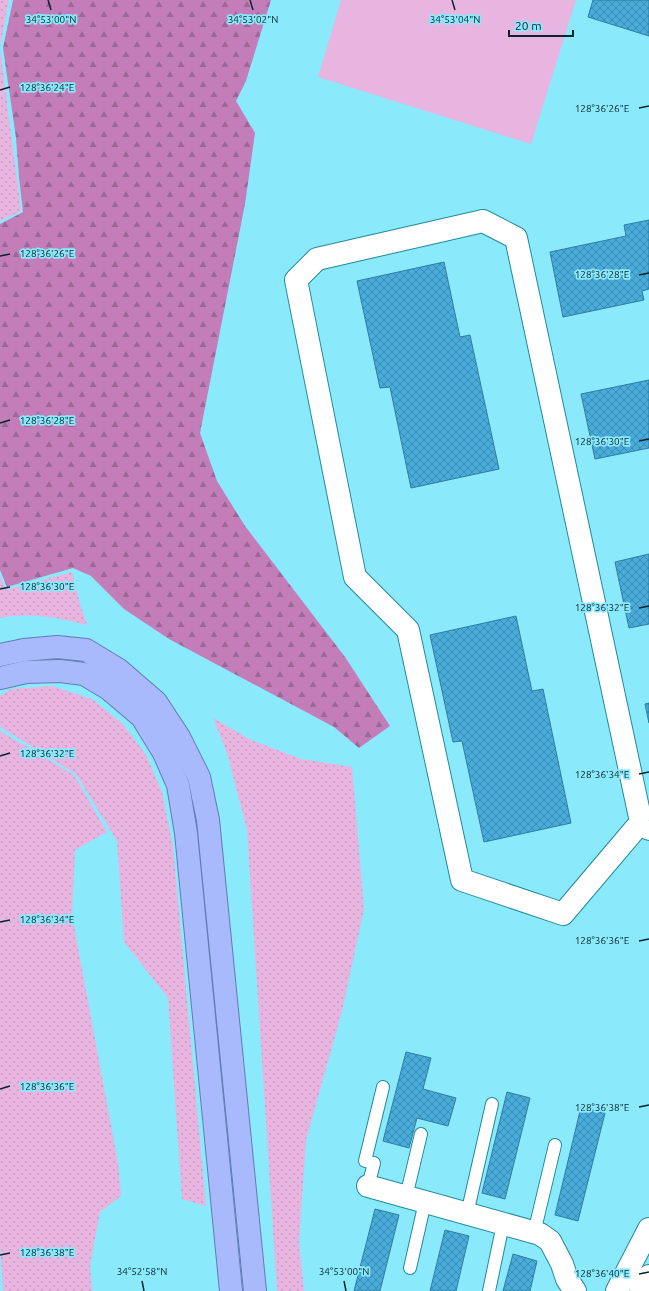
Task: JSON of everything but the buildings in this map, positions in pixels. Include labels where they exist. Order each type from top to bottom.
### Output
[{"type":"highway","points":[[0,655],[24,650],[57,647],[86,650],[119,670],[156,702],[179,737],[199,776],[208,820],[255,1291]]},
{"type":"highway","points":[[1,679],[26,672],[60,671],[84,674],[109,689],[142,717],[164,753],[178,785],[186,833],[231,1291]]},
{"type":"street","points":[[483,221],[516,238],[645,825],[563,914],[462,880],[408,630],[355,577],[296,280],[317,259],[483,221]]},
{"type":"street","points":[[368,1186],[540,1234],[550,1241],[562,1264],[567,1279],[575,1291]]},
{"type":"street","points":[[617,1291],[649,1229]]},
{"type":"street","points":[[641,1291],[649,1276]]},
{"type":"lane","points":[[368,1186],[374,1164],[365,1161],[383,1087]]},
{"type":"lane","points":[[467,1214],[492,1104]]},
{"type":"lane","points":[[410,1268],[421,1134]]},
{"type":"lane","points":[[534,1233],[555,1145]]},
{"type":"lane","points":[[489,1291],[503,1224]]},
{"type":"shaded area","points":[[0,0],[9,0],[0,47]]},
{"type":"shaded area","points":[[341,0],[576,0],[531,144],[318,77]]},
{"type":"shaded area","points":[[0,48],[21,211],[0,221]]},
{"type":"shaded area","points":[[72,572],[87,625],[66,620],[33,616],[11,616],[0,618],[0,576],[6,590]]},
{"type":"shaded area","points":[[52,686],[92,699],[123,724],[146,755],[162,792],[173,847],[206,1206],[182,1199],[168,998],[124,942],[117,841],[76,774],[0,727],[0,696],[11,689]]},
{"type":"shaded area","points":[[213,718],[249,739],[301,759],[352,767],[364,909],[342,1011],[306,1140],[299,1241],[304,1291],[277,1291],[247,830],[227,753]]},
{"type":"shaded area","points":[[0,731],[74,775],[107,832],[75,850],[72,915],[118,1163],[121,1196],[100,1212],[90,1265],[92,1291],[3,1291],[0,1244]]},
{"type":"green space","points":[[13,0],[271,0],[246,81],[236,101],[255,133],[245,204],[200,433],[217,481],[245,526],[345,657],[390,726],[359,748],[334,727],[169,639],[124,609],[91,576],[73,568],[7,587],[0,570],[0,224],[23,212],[16,138],[3,48]]}]
